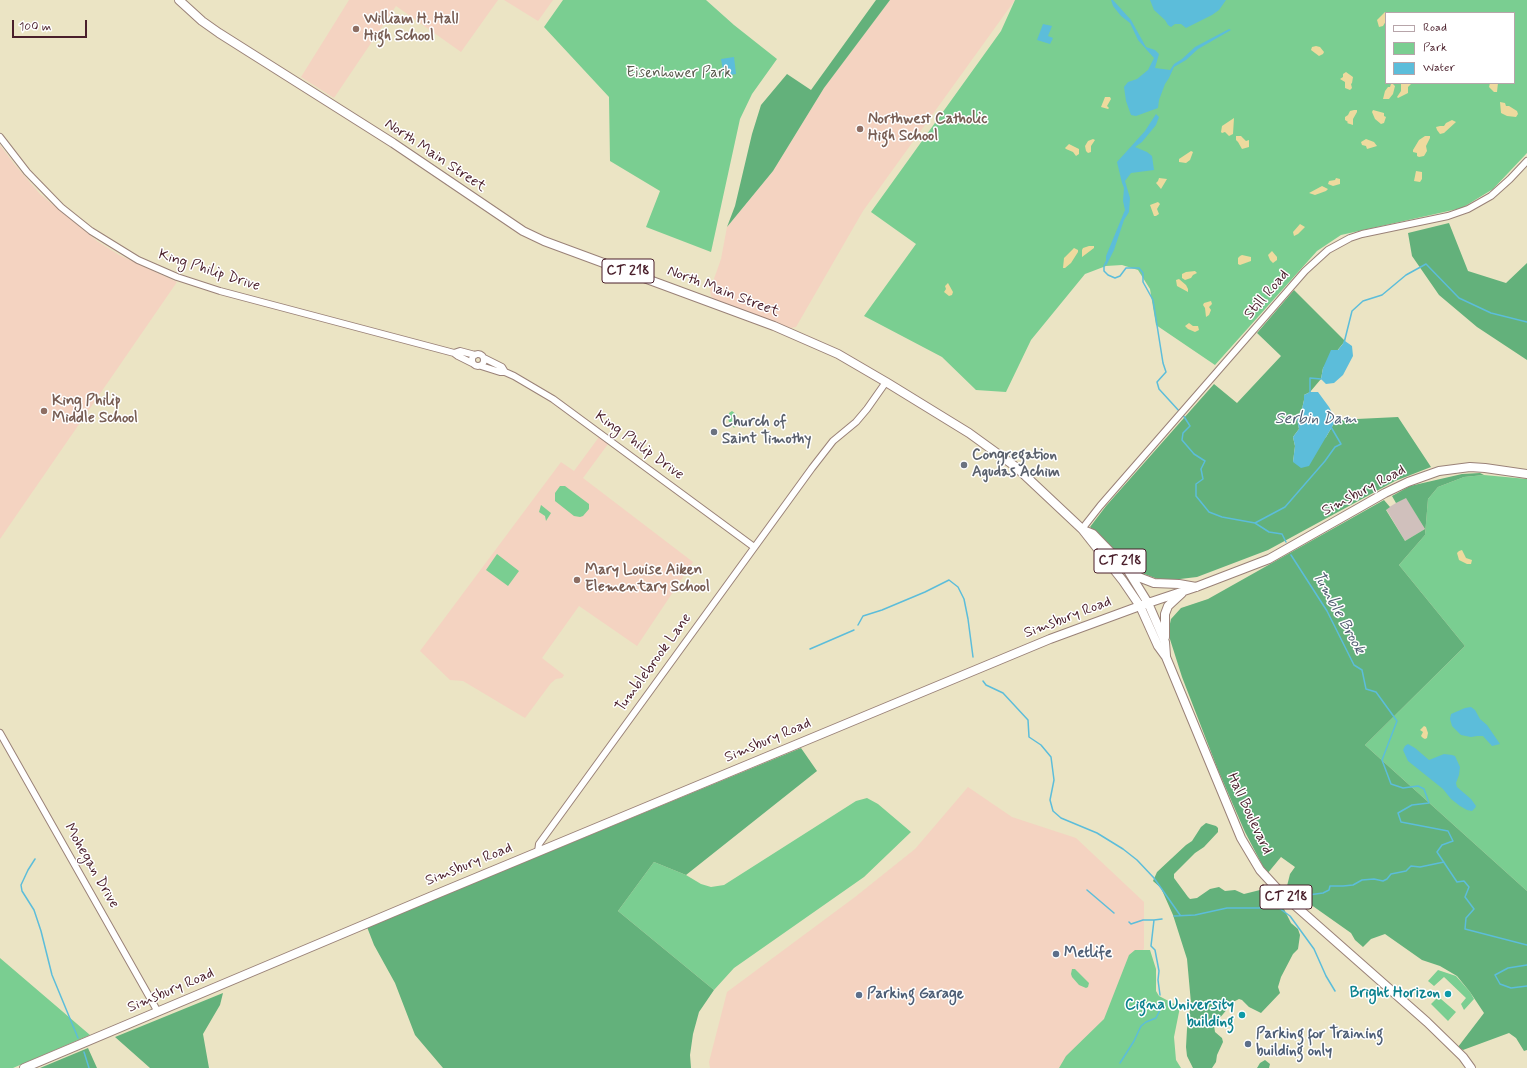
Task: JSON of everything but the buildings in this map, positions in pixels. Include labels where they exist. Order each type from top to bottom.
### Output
[{"type":"main road","name":"North Main Street","points":[[179,0],[202,21],[219,33],[393,143],[523,231],[544,241],[793,334],[838,354],[969,433],[997,452],[1021,472],[1082,529],[1123,580],[1140,606]]},
{"type":"main road","name":"Simsbury Road","points":[[24,1068],[1050,639],[1196,587],[1269,559],[1385,493],[1408,482],[1431,473],[1470,467],[1527,474]]},
{"type":"main road","name":"North Main Street","points":[[1082,529],[1093,534],[1127,569],[1148,603]]},
{"type":"main road","points":[[1127,569],[1141,578],[1154,583],[1179,584],[1196,587]]},
{"type":"main road","points":[[1165,642],[1164,614],[1168,606],[1184,591]]},
{"type":"main road","name":"Hall Boulevard","points":[[1148,603],[1165,642],[1166,657]]},
{"type":"main road","name":"Hall Boulevard","points":[[1140,606],[1158,646],[1166,657],[1241,838],[1260,870],[1282,894],[1427,1022],[1471,1068]]},
{"type":"street","name":"King Philip Drive","points":[[0,137],[23,168],[61,207],[91,231],[138,260],[176,277],[454,353],[472,363]]},
{"type":"street","name":"Still Road","points":[[1082,529],[1100,506],[1305,271],[1328,250],[1350,238],[1362,234],[1448,216],[1468,209],[1492,196],[1527,161]]},
{"type":"street","name":"King Philip Drive","points":[[454,353],[460,351],[474,355]]},
{"type":"street","points":[[479,354],[484,358],[484,362],[481,366],[477,367],[472,363],[472,358],[474,355],[479,354]]},
{"type":"street","name":"King Philip Drive","points":[[484,358],[502,367],[505,372]]},
{"type":"street","name":"King Philip Drive","points":[[481,366],[500,372],[505,372],[522,380],[565,407],[754,547]]},
{"type":"street","name":"Tumblebrook Lane","points":[[538,852],[540,844],[754,547],[833,441],[856,422],[867,410],[886,382]]},
{"type":"street","name":"Mohegan Drive","points":[[0,733],[158,1012]]},
{"type":"shaded area","name":"William H. Hall High School","points":[[349,0],[498,0],[461,52],[396,6],[334,98],[301,77]]},
{"type":"shaded area","points":[[504,0],[553,0],[538,21]]},
{"type":"shaded area","name":"Northwest Catholic High School","points":[[890,0],[1015,0],[863,211],[796,327],[791,328],[715,300],[711,296],[710,290],[721,259],[727,227],[773,171],[824,88]]},
{"type":"shaded area","name":"King Philip Middle School","points":[[0,145],[40,194],[97,241],[119,255],[177,282],[0,539]]},
{"type":"shaded area","name":"Mary Louise Aiken Elementary School","points":[[599,437],[608,444],[583,478],[693,562],[637,646],[579,606],[542,658],[564,675],[562,678],[556,679],[551,683],[525,718],[463,681],[450,680],[420,651],[561,462],[574,471]]},
{"type":"shaded area","points":[[1406,497],[1425,529],[1405,541],[1386,509]]},
{"type":"shaded area","points":[[968,787],[1012,817],[1076,838],[1144,902],[1144,948],[1103,1042],[1062,1068],[710,1068],[709,1062],[727,992],[855,897],[915,849]]},
{"type":"green space","name":"Eisenhower Park","points":[[563,0],[706,0],[734,25],[777,59],[752,94],[740,119],[711,252],[646,227],[660,191],[610,161],[609,97],[544,27]]},
{"type":"green space","points":[[876,0],[890,0],[824,88],[773,171],[727,227],[735,206],[752,134],[761,105],[787,74],[811,90]]},
{"type":"green space","points":[[1015,0],[1527,0],[1527,153],[1493,189],[1462,208],[1341,235],[1317,251],[1215,365],[1156,325],[1150,289],[1138,270],[1122,265],[1106,266],[1085,274],[1031,340],[1006,392],[976,390],[942,357],[864,316],[916,244],[871,212],[1001,31]]},
{"type":"green space","points":[[1449,223],[1468,271],[1506,283],[1527,263],[1527,360],[1477,327],[1439,295],[1412,256],[1408,233]]},
{"type":"green space","points":[[1294,290],[1345,341],[1323,368],[1321,379],[1310,392],[1304,395],[1302,409],[1297,419],[1299,429],[1293,437],[1295,446],[1293,462],[1326,437],[1336,420],[1398,417],[1431,467],[1395,481],[1268,550],[1197,577],[1163,581],[1139,572],[1090,527],[1106,506],[1214,384],[1237,403],[1281,356],[1257,333]]},
{"type":"green space","points":[[732,411],[737,415],[732,420],[737,424],[734,428],[729,422],[728,418],[729,413]]},
{"type":"green space","points":[[1480,473],[1484,475],[1464,477],[1438,487],[1428,499],[1425,535],[1399,565],[1465,646],[1365,745],[1527,891],[1527,1050],[1524,1051],[1516,1038],[1509,1033],[1463,1050],[1458,1047],[1484,1013],[1457,976],[1440,966],[1422,960],[1385,934],[1371,939],[1363,947],[1355,940],[1351,933],[1300,897],[1294,896],[1286,890],[1290,874],[1295,867],[1281,857],[1267,874],[1245,832],[1218,770],[1182,677],[1168,633],[1171,619],[1181,608],[1208,599],[1384,500],[1390,507],[1386,510],[1405,541],[1425,529],[1406,498],[1396,503],[1392,496],[1410,486],[1462,474]]},
{"type":"green space","points":[[1484,475],[1527,479],[1527,891],[1365,745],[1465,646],[1399,565],[1425,535],[1428,499],[1438,487],[1464,477]]},
{"type":"green space","points":[[560,486],[565,486],[589,504],[589,509],[583,516],[574,516],[555,501],[555,493]]},
{"type":"green space","points":[[541,505],[551,513],[546,521],[545,516],[539,512]]},
{"type":"green space","points":[[497,554],[519,571],[508,586],[486,570]]},
{"type":"green space","points":[[801,748],[817,771],[686,875],[654,862],[618,911],[714,990],[699,1012],[693,1034],[690,1055],[691,1068],[443,1068],[415,1035],[395,983],[374,945],[367,927]]},
{"type":"green space","points":[[867,798],[878,804],[911,832],[864,877],[734,968],[714,990],[618,911],[654,862],[686,875],[701,884],[711,887],[724,885],[856,801]]},
{"type":"green space","points":[[1206,823],[1216,826],[1218,828],[1218,832],[1174,874],[1174,878],[1188,897],[1190,899],[1197,898],[1210,889],[1219,887],[1225,891],[1235,890],[1244,894],[1260,890],[1283,907],[1291,923],[1298,929],[1300,935],[1298,949],[1293,954],[1281,977],[1278,987],[1280,993],[1261,1013],[1249,1007],[1242,1000],[1239,999],[1233,1002],[1214,1025],[1215,1032],[1222,1038],[1223,1042],[1217,1055],[1216,1062],[1212,1068],[1193,1068],[1187,1056],[1186,1047],[1191,1003],[1187,959],[1173,915],[1161,888],[1153,881],[1157,872],[1192,841],[1201,827]]},
{"type":"green space","points":[[1135,950],[1150,950],[1156,969],[1156,991],[1159,996],[1180,1007],[1174,1037],[1176,1060],[1181,1068],[1059,1068],[1066,1056],[1104,1019],[1129,955]]},
{"type":"green space","points":[[0,958],[90,1035],[13,1068],[0,1068]]},
{"type":"green space","points":[[1072,969],[1075,969],[1089,983],[1088,987],[1086,988],[1079,985],[1072,977]]},
{"type":"green space","points":[[1438,970],[1456,976],[1470,992],[1474,999],[1464,1010],[1461,1004],[1466,998],[1444,977],[1434,986],[1428,981]]},
{"type":"green space","points":[[223,993],[220,1005],[203,1034],[209,1068],[150,1068],[115,1037]]},
{"type":"green space","points":[[1436,999],[1441,999],[1456,1012],[1448,1021],[1431,1004]]},
{"type":"green space","points":[[88,1048],[97,1068],[40,1068]]},
{"type":"green space","points":[[1265,1060],[1270,1064],[1269,1068],[1257,1068],[1260,1063]]},
{"type":"sand","points":[[1385,12],[1385,23],[1383,26],[1379,27],[1377,20]]},
{"type":"sand","points":[[1312,47],[1320,47],[1324,52],[1323,54],[1319,56],[1311,50]]},
{"type":"sand","points":[[1346,72],[1353,77],[1351,84],[1352,88],[1350,90],[1345,88],[1345,82],[1340,79]]},
{"type":"sand","points":[[1391,84],[1395,86],[1393,94],[1389,99],[1383,99],[1385,91],[1388,87],[1390,87]]},
{"type":"sand","points":[[1401,84],[1411,84],[1408,87],[1408,93],[1398,98],[1397,97],[1401,91]]},
{"type":"sand","points":[[1490,84],[1498,84],[1497,92],[1494,92],[1489,87]]},
{"type":"sand","points":[[1105,97],[1110,97],[1111,99],[1107,106],[1109,108],[1108,109],[1101,107]]},
{"type":"sand","points":[[1500,102],[1505,103],[1506,106],[1509,106],[1517,111],[1518,114],[1516,117],[1507,116],[1501,113]]},
{"type":"sand","points":[[1357,110],[1357,112],[1353,119],[1353,125],[1347,123],[1348,122],[1345,120],[1345,117],[1350,111]]},
{"type":"sand","points":[[1373,110],[1384,113],[1384,116],[1386,117],[1384,123],[1381,124],[1375,119],[1372,112]]},
{"type":"sand","points":[[1234,118],[1233,134],[1229,136],[1225,132],[1222,133],[1222,126]]},
{"type":"sand","points":[[1452,120],[1456,122],[1444,133],[1440,134],[1436,127],[1444,126]]},
{"type":"sand","points":[[1236,136],[1241,136],[1246,141],[1249,140],[1249,147],[1242,149],[1236,140]]},
{"type":"sand","points":[[1425,136],[1430,136],[1426,146],[1427,151],[1424,156],[1419,157],[1417,156],[1417,153],[1413,152],[1413,150],[1419,140]]},
{"type":"sand","points":[[1093,139],[1095,140],[1091,146],[1091,152],[1088,153],[1085,146],[1088,141]]},
{"type":"sand","points":[[1366,139],[1374,142],[1377,146],[1367,149],[1361,142]]},
{"type":"sand","points":[[1069,144],[1079,149],[1079,154],[1076,156],[1073,152],[1065,148]]},
{"type":"sand","points":[[1191,151],[1193,152],[1190,160],[1186,163],[1179,162],[1179,159]]},
{"type":"sand","points":[[1416,171],[1422,172],[1422,179],[1420,182],[1414,181]]},
{"type":"sand","points":[[1159,178],[1167,179],[1161,189],[1156,183]]},
{"type":"sand","points":[[1336,178],[1340,179],[1340,184],[1333,186],[1328,184],[1329,181],[1335,180]]},
{"type":"sand","points":[[1322,186],[1328,189],[1315,195],[1309,193]]},
{"type":"sand","points":[[1158,202],[1160,204],[1157,209],[1159,214],[1154,216],[1150,205]]},
{"type":"sand","points":[[1300,224],[1305,227],[1294,236],[1293,232]]},
{"type":"sand","points":[[1094,246],[1094,248],[1082,257],[1083,248]]},
{"type":"sand","points":[[1074,248],[1078,250],[1078,252],[1071,263],[1063,268],[1064,258]]},
{"type":"sand","points":[[1272,251],[1277,257],[1277,260],[1273,263],[1268,255]]},
{"type":"sand","points":[[1242,255],[1251,257],[1251,261],[1240,265],[1238,264],[1238,258]]},
{"type":"sand","points":[[1195,271],[1197,273],[1191,278],[1185,280],[1182,278],[1182,274]]},
{"type":"sand","points":[[1179,279],[1186,285],[1188,292],[1177,286],[1176,280]]},
{"type":"sand","points":[[948,283],[953,292],[952,295],[949,296],[944,292],[946,289],[945,286]]},
{"type":"sand","points":[[1211,301],[1212,304],[1209,307],[1211,310],[1209,315],[1206,317],[1205,308],[1203,305],[1204,303]]},
{"type":"sand","points":[[1189,323],[1193,326],[1198,326],[1199,330],[1195,332],[1188,329],[1185,326]]},
{"type":"sand","points":[[1462,550],[1466,558],[1472,560],[1471,564],[1467,564],[1459,560],[1457,553]]},
{"type":"sand","points":[[1424,726],[1426,727],[1428,733],[1427,738],[1425,739],[1421,736],[1423,732],[1420,730]]},
{"type":"water","points":[[1111,0],[1113,0],[1131,20],[1146,47],[1155,50],[1159,54],[1155,68],[1170,70],[1174,64],[1195,47],[1229,29],[1231,30],[1198,49],[1186,60],[1174,67],[1165,84],[1159,100],[1158,108],[1136,116],[1131,115],[1126,101],[1124,87],[1128,82],[1137,79],[1148,70],[1154,58],[1138,40],[1130,23],[1121,16],[1113,6]]},
{"type":"water","points":[[1150,0],[1226,0],[1219,10],[1212,15],[1186,28],[1181,24],[1175,24],[1171,27],[1168,25],[1165,20],[1154,10]]},
{"type":"water","points":[[1043,24],[1052,26],[1048,36],[1053,38],[1050,44],[1037,40]]},
{"type":"water","points":[[734,57],[736,74],[724,76],[721,59]]},
{"type":"water","points":[[1156,114],[1159,117],[1156,125],[1142,142],[1135,147],[1152,156],[1154,170],[1131,173],[1125,181],[1130,198],[1129,212],[1124,220],[1114,250],[1106,266],[1106,256],[1125,210],[1123,201],[1124,188],[1117,162],[1145,131]]},
{"type":"water","points":[[1345,341],[1352,346],[1353,356],[1343,375],[1334,383],[1326,384],[1321,379],[1323,368],[1331,350],[1338,350]]},
{"type":"water","name":"Serbin Dam","points":[[1310,392],[1318,392],[1336,420],[1309,466],[1301,468],[1293,462],[1295,446],[1293,437],[1299,429],[1297,419],[1302,409],[1304,395]]},
{"type":"water","points":[[1471,707],[1475,710],[1480,719],[1487,725],[1500,744],[1492,746],[1483,736],[1471,737],[1461,735],[1452,726],[1450,719],[1451,714]]},
{"type":"water","points":[[1408,744],[1429,760],[1444,754],[1455,756],[1460,767],[1456,783],[1457,787],[1471,799],[1476,806],[1472,811],[1460,806],[1451,799],[1443,789],[1408,761],[1403,750]]},
{"type":"waterway","name":"Tumble Brook","points":[[1107,260],[1104,266],[1104,271],[1108,275],[1115,278],[1120,276],[1126,268],[1139,268],[1143,273],[1143,282],[1153,300],[1163,363],[1166,372],[1157,382],[1159,389],[1180,412]]},
{"type":"waterway","points":[[1344,343],[1352,311],[1363,301],[1382,295],[1406,275],[1426,264],[1459,298],[1491,313],[1527,322]]},
{"type":"waterway","points":[[1310,393],[1310,378],[1321,379]]},
{"type":"waterway","name":"Tumble Brook","points":[[1183,415],[1190,426],[1183,433],[1182,440],[1194,454],[1205,461],[1201,469],[1203,479],[1196,484],[1196,496],[1209,512],[1222,517],[1255,523],[1269,532],[1282,534],[1286,542]]},
{"type":"waterway","points":[[1255,523],[1285,507],[1325,461],[1335,447],[1341,444],[1331,427]]},
{"type":"waterway","name":"Tumble Brook","points":[[1291,555],[1327,611],[1354,665],[1362,670],[1366,689],[1376,692],[1397,721],[1382,760],[1391,784],[1403,788],[1418,786],[1424,789],[1429,803],[1412,805],[1398,813],[1401,822],[1448,831],[1453,841],[1442,845],[1437,852],[1457,882],[1464,881],[1469,887],[1465,897],[1474,909],[1466,918],[1465,929],[1527,945]]},
{"type":"waterway","points":[[858,625],[863,616],[882,610],[949,580],[958,587],[964,599],[973,657]]},
{"type":"waterway","points":[[810,649],[854,630]]},
{"type":"waterway","points":[[983,681],[986,685],[1003,693],[1028,720],[1029,737],[1041,745],[1051,757],[1054,780],[1050,800],[1053,811],[1061,818],[1097,833],[1123,849],[1137,860],[1154,878],[1180,915]]},
{"type":"waterway","points":[[35,859],[21,885],[22,891],[34,910],[52,975],[78,1038]]},
{"type":"waterway","points":[[1301,896],[1323,893],[1329,890],[1330,886],[1353,885],[1362,880],[1374,879],[1383,881],[1391,874],[1406,871],[1411,866],[1420,867],[1444,862]]},
{"type":"waterway","points":[[1087,890],[1114,913]]},
{"type":"waterway","points":[[1174,916],[1195,915],[1227,908],[1283,907]]},
{"type":"waterway","points":[[1279,908],[1290,916],[1314,949],[1326,976],[1335,991]]},
{"type":"waterway","points":[[1129,922],[1131,924],[1143,920],[1162,919]]},
{"type":"waterway","points":[[1154,920],[1151,946],[1155,950],[1159,971],[1158,980],[1160,995]]},
{"type":"waterway","name":"Tumble Brook","points":[[1527,965],[1508,968],[1495,975],[1500,984],[1511,988],[1527,986]]},
{"type":"waterway","points":[[1120,1063],[1134,1041],[1141,1026],[1156,1018],[1160,1010]]},
{"type":"waterway","points":[[84,1052],[89,1068]]},
{"type":"place","name":"William H. Hall High School","points":[[356,29]]},
{"type":"place","name":"Northwest Catholic High School","points":[[860,129]]},
{"type":"place","name":"King Philip Middle School","points":[[44,411]]},
{"type":"place","name":"Church of Saint Timothy","points":[[714,432]]},
{"type":"place","name":"Congregation Agudas Achim","points":[[964,465]]},
{"type":"place","name":"Mary Louise Aiken Elementary School","points":[[577,580]]},
{"type":"place","name":"Metlife","points":[[1056,954]]},
{"type":"place","name":"Bright Horizon","points":[[1448,994]]},
{"type":"place","name":"Parking Garage","points":[[859,995]]},
{"type":"place","name":"Cigna University building","points":[[1242,1015]]},
{"type":"place","name":"Parking for Training building only","points":[[1248,1044]]}]
